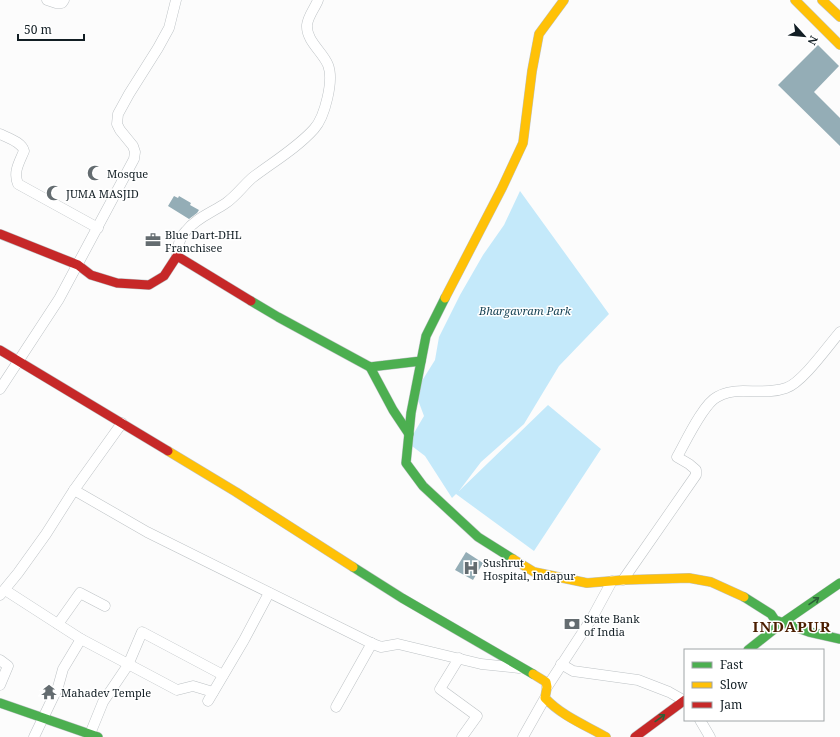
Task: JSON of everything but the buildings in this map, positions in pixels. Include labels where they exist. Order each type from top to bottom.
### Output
[{"type":"street","points":[[47,0],[62,3],[64,0]]},
{"type":"street","points":[[0,389],[59,299],[134,158],[135,152],[133,146],[117,124],[118,114],[169,28],[176,0]]},
{"type":"street","points":[[0,234],[78,265],[91,275],[117,283],[149,285],[164,276],[176,256],[180,238],[186,230],[194,223],[226,203],[253,178],[300,142],[320,121],[330,85],[330,72],[328,64],[312,41],[307,25],[318,0]]},
{"type":"street","points":[[564,0],[539,34],[532,71],[523,143],[502,188],[426,336],[411,413],[406,463],[423,486],[478,537],[534,572],[587,583],[623,580],[689,578],[711,582],[733,591],[757,604],[771,614],[778,614],[790,623],[809,632],[840,640]]},
{"type":"street","points":[[795,0],[840,45]]},
{"type":"street","points":[[822,0],[840,17]]},
{"type":"street","points":[[0,134],[24,148],[15,171],[18,184],[98,228]]},
{"type":"street","points":[[176,256],[278,317],[370,367],[393,410],[409,434]]},
{"type":"street","points":[[623,580],[696,475],[696,470],[677,457],[706,406],[716,397],[729,392],[770,391],[785,388],[798,382],[840,332]]},
{"type":"street","points":[[0,350],[236,492],[402,598],[546,682],[547,687]]},
{"type":"street","points":[[370,367],[421,361]]},
{"type":"street","points":[[122,424],[74,490],[46,534],[18,573],[2,592],[81,639],[177,690],[193,686],[210,696],[269,593]]},
{"type":"street","points":[[74,490],[147,532],[372,643],[381,646],[398,644],[481,664],[521,668]]},
{"type":"street","points":[[522,737],[545,698],[547,687],[592,618],[612,581]]},
{"type":"street","points":[[763,649],[790,623],[840,583]]},
{"type":"street","points":[[58,624],[80,593],[105,606]]},
{"type":"street","points":[[750,649],[790,623],[840,594]]},
{"type":"street","points":[[790,623],[840,630]]},
{"type":"street","points":[[0,703],[88,735],[103,702],[128,664],[142,632],[223,675]]},
{"type":"street","points":[[34,737],[58,687],[63,669],[81,639]]},
{"type":"street","points":[[336,708],[372,643]]},
{"type":"street","points":[[459,658],[440,689],[477,716],[462,737]]},
{"type":"street","points":[[0,660],[8,666],[0,685]]},
{"type":"street","points":[[561,664],[573,671],[638,680],[684,700]]},
{"type":"street","points":[[545,698],[549,704],[606,737]]},
{"type":"street","points":[[635,737],[684,701]]},
{"type":"street","points":[[677,718],[684,712]]},
{"type":"street","points":[[701,721],[710,737]]},
{"type":"green space","name":"Bhargavram Park","points":[[520,191],[609,314],[559,366],[524,424],[481,462],[459,491],[548,405],[601,449],[534,551],[456,494],[452,498],[425,456],[408,443],[424,416],[415,392],[435,360],[439,337],[460,295],[483,255],[504,225]]},
{"type":"traffic: fast","points":[[445,298],[426,336],[411,413],[406,463],[423,486],[478,537],[513,559]]},
{"type":"traffic: fast","points":[[251,301],[370,367],[421,361]]},
{"type":"traffic: fast","points":[[370,367],[393,410],[409,434]]},
{"type":"traffic: fast","points":[[353,567],[402,598],[533,674]]},
{"type":"traffic: fast","points":[[749,649],[782,623],[840,583]]},
{"type":"traffic: fast","points":[[744,597],[771,614],[775,620],[809,632],[840,639]]},
{"type":"traffic: fast","points":[[0,703],[98,737]]},
{"type":"traffic: slow","points":[[445,298],[502,188],[523,143],[532,71],[539,34],[564,0]]},
{"type":"traffic: slow","points":[[795,0],[840,45]]},
{"type":"traffic: slow","points":[[822,0],[840,17]]},
{"type":"traffic: slow","points":[[168,451],[236,492],[353,567]]},
{"type":"traffic: slow","points":[[513,559],[534,572],[587,583],[623,580],[689,578],[711,582],[744,597]]},
{"type":"traffic: slow","points":[[533,674],[546,682],[547,687],[545,698],[566,715],[606,737]]},
{"type":"traffic: jam","points":[[0,234],[78,265],[91,275],[117,283],[149,285],[164,276],[177,256],[251,301]]},
{"type":"traffic: jam","points":[[0,350],[168,451]]},
{"type":"traffic: jam","points":[[635,737],[684,701]]},
{"type":"place","name":"Mosque","points":[[95,173]]},
{"type":"place","name":"JUMA MASJID","points":[[54,193]]},
{"type":"place","name":"Blue Dart-DHL Franchisee","points":[[153,240]]},
{"type":"place","name":"Sushrut Hospital, Indapur","points":[[471,568]]},
{"type":"place","name":"State Bank of India","points":[[572,624]]},
{"type":"place","name":"Mahadev Temple","points":[[49,692]]},
{"type":"district","name":"INDAPUR","points":[[792,626]]}]
